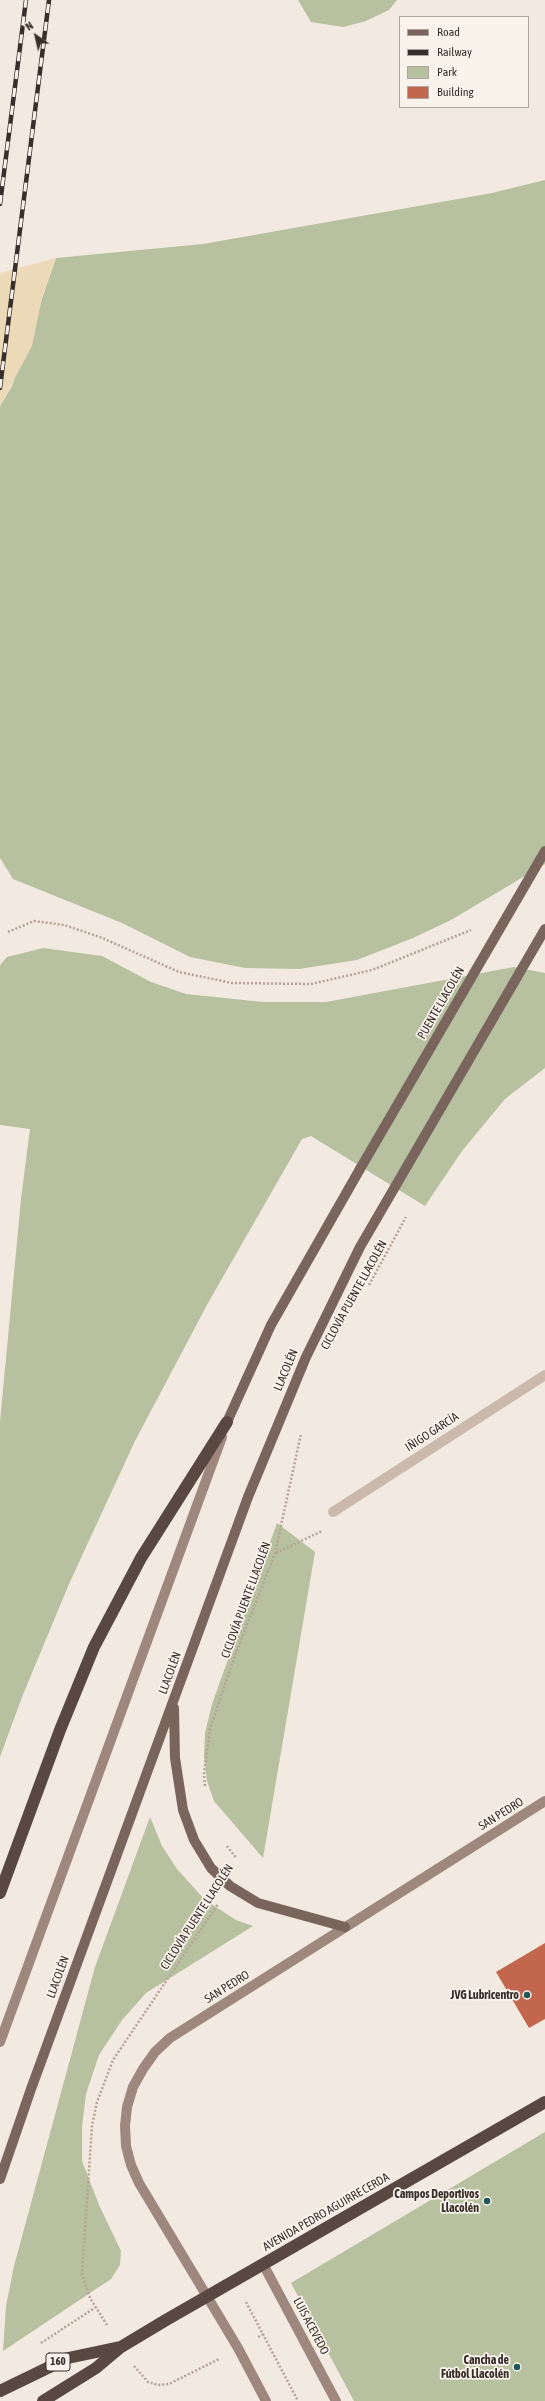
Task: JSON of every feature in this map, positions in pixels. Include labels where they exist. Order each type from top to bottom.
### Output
[{"type":"highway","points":[[0,1893],[60,1730],[94,1647],[141,1558],[227,1422]]},
{"type":"highway","name":"AVENIDA PEDRO AGUIRRE CERDA","points":[[43,2401],[96,2368],[121,2347],[206,2296],[545,2102]]},
{"type":"highway","name":"AVENIDA PEDRO AGUIRRE CERDA","points":[[0,2391],[68,2358],[121,2347]]},
{"type":"main road","name":"PUENTE LLACOLÉN","points":[[227,1422],[271,1325],[545,851]]},
{"type":"main road","name":"LLACOLÉN","points":[[0,2179],[31,2089],[248,1497],[306,1357],[357,1254],[545,929]]},
{"type":"main road","points":[[174,1702],[175,1758],[183,1810],[194,1840],[211,1868],[230,1886],[258,1903],[346,1927]]},
{"type":"street","name":"IÑIGO GARCÍA","points":[[333,1512],[545,1375]]},
{"type":"street","points":[[0,2042],[227,1422]]},
{"type":"street","name":"SAN PEDRO","points":[[206,2296],[139,2183],[131,2165],[126,2146],[125,2126],[127,2107],[133,2087],[143,2069],[155,2052],[170,2038],[545,1801]]},
{"type":"street","name":"LUIS ACEVEDO","points":[[263,2264],[336,2401]]},
{"type":"street","points":[[206,2296],[238,2348],[266,2401]]},
{"type":"path","points":[[8,932],[34,921],[64,925],[100,937],[180,972],[232,983],[311,984],[372,970],[473,930]]},
{"type":"path","name":"CICLOVÍA PUENTE LLACOLÉN","points":[[367,1289],[409,1212]]},
{"type":"path","name":"CICLOVÍA PUENTE LLACOLÉN","points":[[205,1792],[204,1773],[210,1729],[233,1661],[275,1553],[297,1448],[303,1427]]},
{"type":"path","points":[[275,1553],[323,1530],[333,1512]]},
{"type":"path","name":"CICLOVÍA PUENTE LLACOLÉN","points":[[222,1841],[242,1865],[230,1886],[113,2060],[103,2080],[92,2126],[82,2274],[90,2298],[140,2375],[148,2382],[158,2385],[169,2384],[181,2380],[264,2334]]},
{"type":"path","points":[[234,2280],[264,2334],[298,2401]]},
{"type":"path","points":[[38,2344],[96,2307]]},
{"type":"green space","points":[[298,0],[397,0],[389,10],[366,21],[343,27],[311,22]]},
{"type":"green space","points":[[545,180],[545,864],[451,920],[413,938],[357,960],[299,969],[245,968],[190,957],[122,923],[13,879],[0,858],[0,406],[12,386],[56,258],[203,244],[492,193]]},
{"type":"green space","points":[[43,948],[102,956],[151,982],[186,994],[263,1002],[326,1002],[514,967],[545,973],[545,1068],[505,1099],[462,1151],[425,1206],[311,1136],[302,1139],[208,1303],[135,1441],[69,1584],[22,1697],[0,1757],[0,1422],[21,1199],[30,1129],[0,1125],[0,965],[7,957]]},
{"type":"green space","points":[[277,1523],[315,1552],[263,1858],[214,1801],[207,1781],[204,1757],[205,1733],[212,1704]]},
{"type":"green space","points":[[150,1817],[162,1846],[177,1869],[205,1900],[236,1920],[253,1926],[146,1993],[122,2020],[99,2055],[86,2094],[82,2127],[82,2161],[99,2205],[121,2251],[120,2265],[111,2279],[3,2351],[6,2306],[14,2266],[95,1967]]},
{"type":"green space","name":"Campos Deportivos Llacolén","points":[[545,2132],[545,2401],[354,2401],[291,2283]]},
{"type":"sand","points":[[56,258],[42,298],[32,346],[0,406],[0,273]]},
{"type":"pier","points":[[9,0],[77,0],[75,15],[56,35],[0,71]]},
{"type":"building","name":"JVG Lubricentro","points":[[545,1943],[545,2019],[529,2028],[496,1972]]},
{"type":"railway","points":[[0,204],[26,0]]},
{"type":"railway","points":[[0,388],[49,0]]},
{"type":"place","name":"JVG Lubricentro","points":[[527,1995]]},
{"type":"place","name":"Campos Deportivos Llacolén","points":[[487,2201]]},
{"type":"place","name":"Cancha de Fútbol Llacolén","points":[[517,2367]]}]
